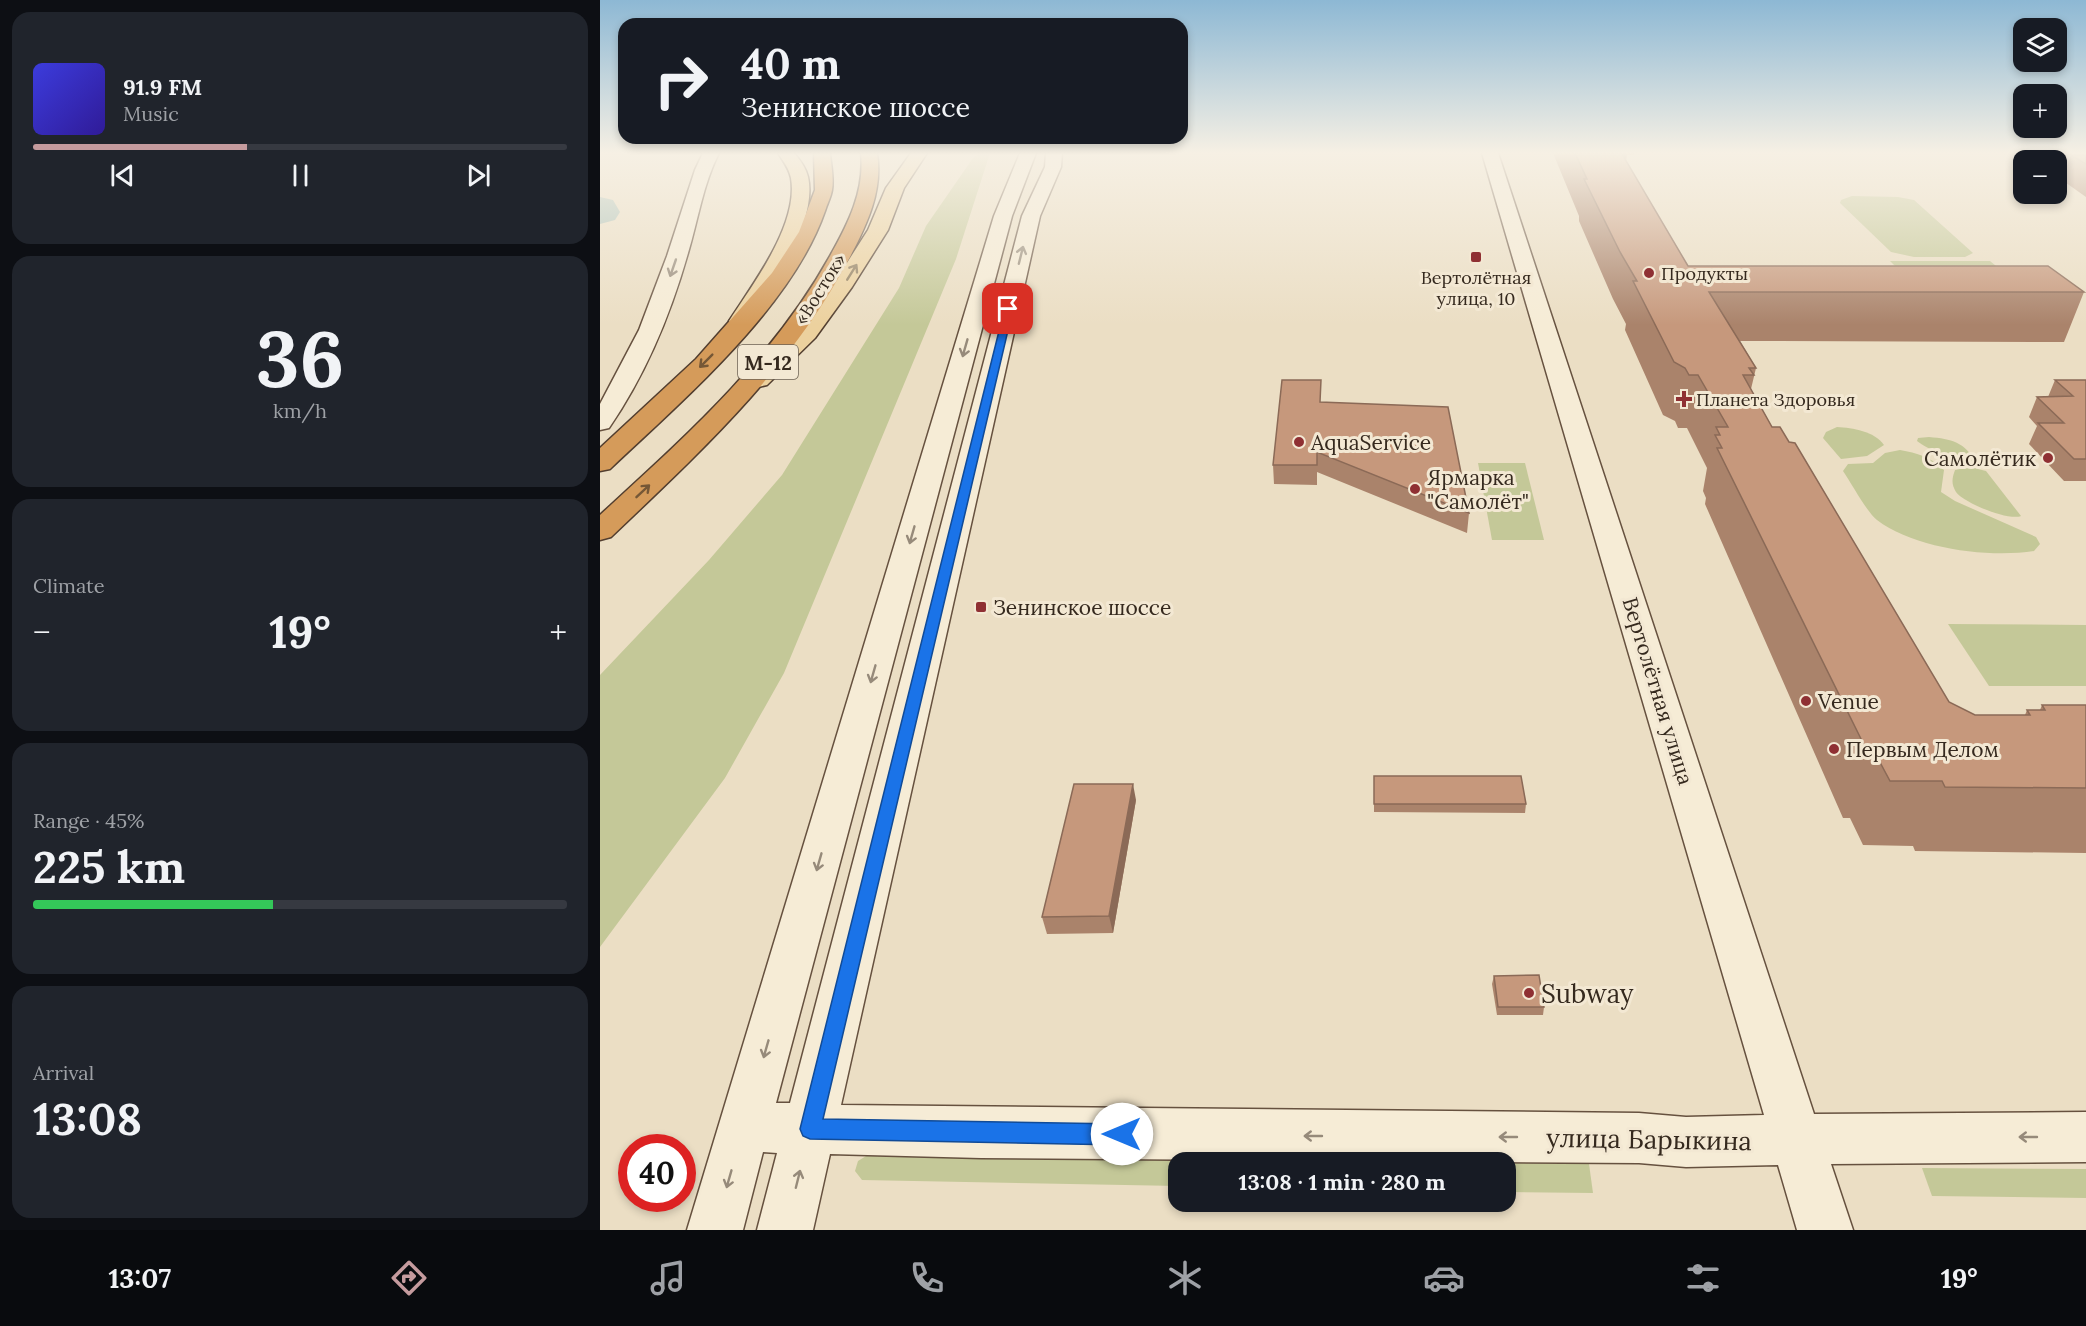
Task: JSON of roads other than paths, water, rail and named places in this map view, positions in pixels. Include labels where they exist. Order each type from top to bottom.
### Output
[{"type":"highway","name":"«Восток»","points":[[600,463],[666,402],[734,332],[772,288],[799,248],[817,210]]},
{"type":"highway","name":"«Восток»","points":[[600,531],[699,438],[788,339],[821,293],[863,210]]},
{"type":"main road","points":[[600,422],[618,398],[642,350],[674,268],[693,210]]},
{"type":"main road","points":[[734,332],[780,255],[796,210]]},
{"type":"main road","points":[[699,438],[807,333],[851,274],[878,230],[886,210]]},
{"type":"main road","points":[[715,1230],[1005,210]]},
{"type":"main road","points":[[785,1230],[1034,210]]},
{"type":"main road","name":"Вертолётная улица","points":[[1508,210],[1825,1230]]},
{"type":"main road","name":"улица Барыкина","points":[[744,1127],[993,1133],[1639,1138],[1686,1142],[2086,1137]]},
{"type":"waterway","points":[[600,213],[601,210]]},
{"type":"place","name":"Вертолётная улица, 10","points":[[1476,257]]},
{"type":"place","name":"Продукты","points":[[1649,273]]},
{"type":"place","name":"Планета Здоровья","points":[[1684,399]]},
{"type":"place","name":"AquaService","points":[[1299,442]]},
{"type":"place","name":"Самолётик","points":[[2048,458]]},
{"type":"place","name":"Ярмарка \"Самолёт\"","points":[[1415,489]]},
{"type":"place","name":"Зенинское шоссе","points":[[981,607]]},
{"type":"place","name":"Venue","points":[[1806,701]]},
{"type":"place","name":"Первым Делом","points":[[1834,749]]},
{"type":"place","name":"Subway","points":[[1529,993]]}]
